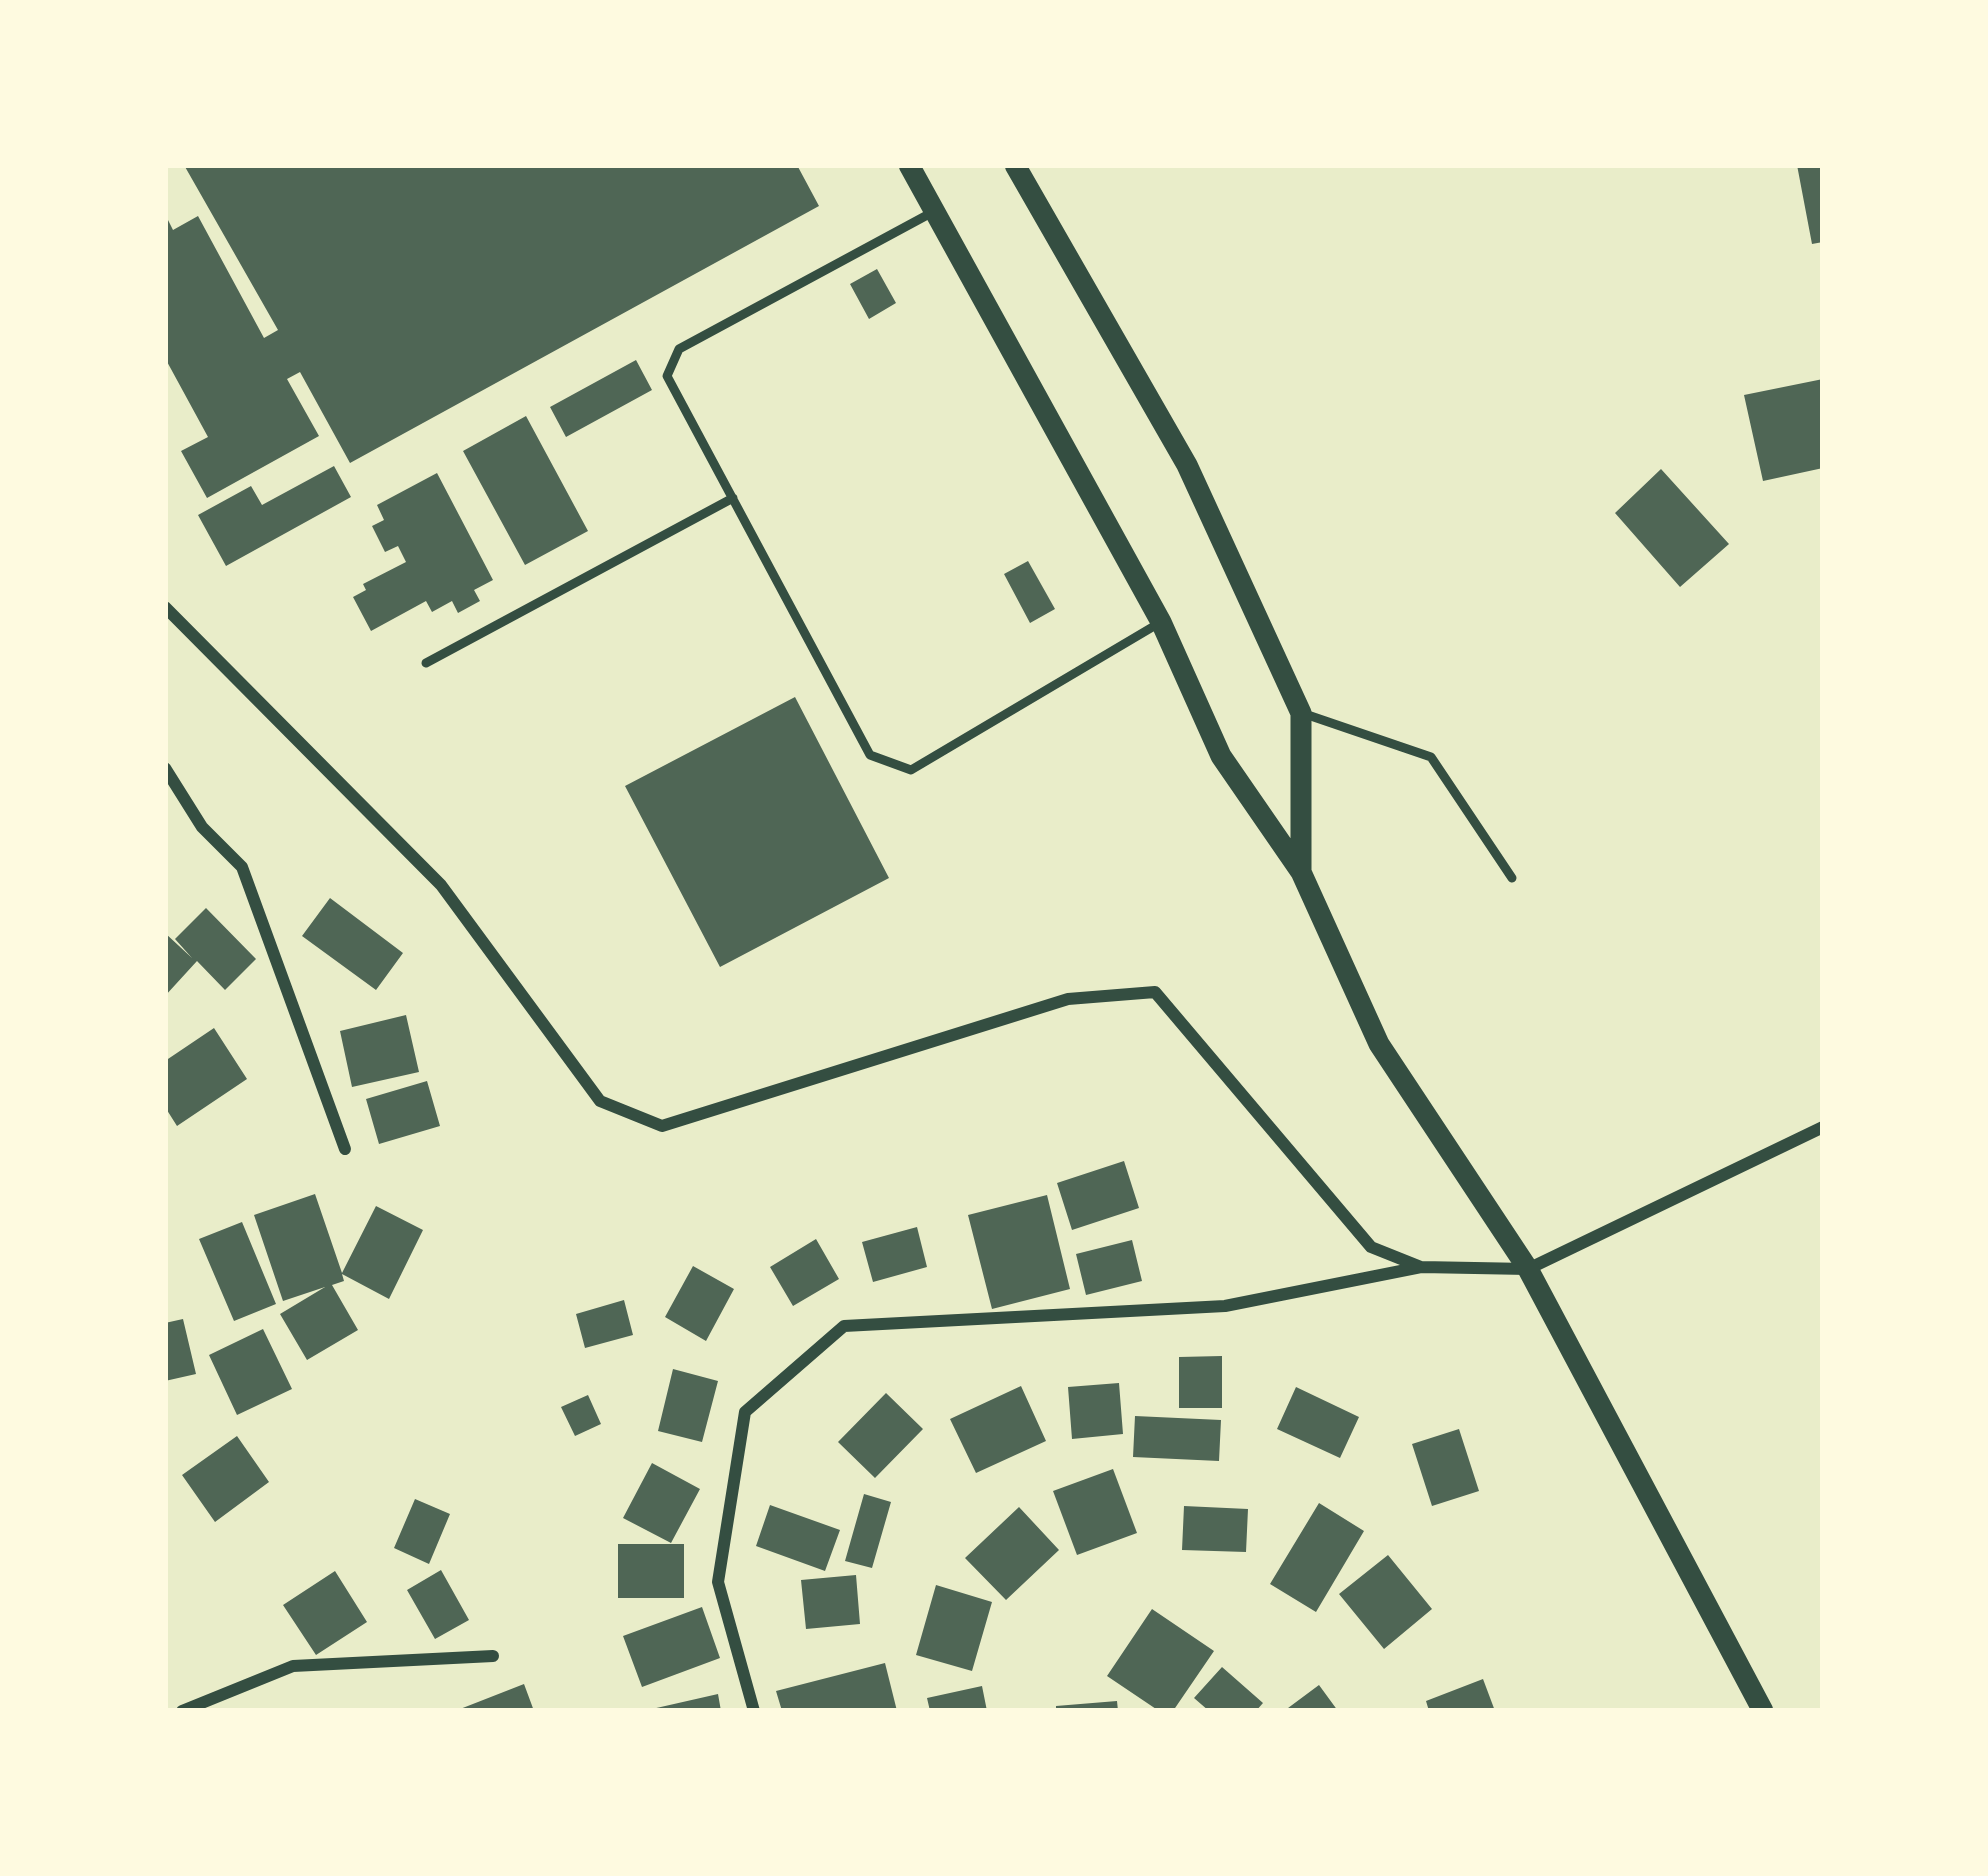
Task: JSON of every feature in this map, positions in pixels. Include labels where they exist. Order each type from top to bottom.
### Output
[{"type":"street","points":[[909,165],[1161,622],[1221,756],[1301,872],[1378,1043],[1528,1269],[1763,1711]]},
{"type":"street","points":[[1015,165],[1187,465],[1300,713],[1301,872]]},
{"type":"street","points":[[165,608],[441,885],[600,1101],[662,1126],[1068,999],[1155,992],[1371,1247],[1421,1267]]},
{"type":"street","points":[[165,768],[202,827],[242,867],[345,1149]]},
{"type":"street","points":[[754,1711],[718,1582],[746,1412],[844,1326],[1225,1306],[1421,1267],[1528,1269],[1823,1127]]},
{"type":"street","points":[[182,1711],[292,1666],[493,1656]]},
{"type":"lane","points":[[936,211],[679,349],[668,376],[870,755],[910,770],[1161,622]]},
{"type":"lane","points":[[427,663],[733,499]]},
{"type":"lane","points":[[1300,713],[1432,757],[1513,878]]},
{"type":"building","points":[[184,165],[797,165],[819,206],[350,463],[300,372],[287,379],[319,436],[207,498],[181,451],[208,437],[165,358],[165,214],[173,230],[198,216],[264,338],[278,330]]},
{"type":"building","points":[[1797,165],[1823,165],[1823,242],[1812,244]]},
{"type":"building","points":[[877,269],[896,303],[869,319],[850,284]]},
{"type":"building","points":[[636,360],[652,390],[566,437],[550,407]]},
{"type":"building","points":[[1823,379],[1823,468],[1763,481],[1744,395]]},
{"type":"building","points":[[526,416],[588,531],[525,565],[463,451]]},
{"type":"building","points":[[334,466],[351,497],[226,566],[198,515],[251,486],[262,505]]},
{"type":"building","points":[[1661,469],[1729,544],[1680,587],[1615,513]]},
{"type":"building","points":[[437,473],[493,580],[474,590],[480,601],[458,613],[452,601],[432,612],[426,601],[371,631],[353,597],[366,590],[363,584],[406,562],[398,546],[385,552],[372,526],[384,520],[377,505]]},
{"type":"building","points":[[1028,561],[1055,609],[1030,623],[1004,574]]},
{"type":"building","points":[[795,697],[889,878],[720,967],[625,786]]},
{"type":"building","points":[[330,898],[403,953],[376,990],[302,936]]},
{"type":"building","points":[[206,908],[256,959],[225,990],[197,961],[165,996],[165,933],[192,958],[175,939]]},
{"type":"building","points":[[406,1015],[419,1072],[352,1087],[340,1031]]},
{"type":"building","points":[[214,1028],[247,1079],[177,1126],[165,1107],[165,1061]]},
{"type":"building","points":[[427,1081],[440,1126],[379,1144],[366,1099]]},
{"type":"building","points":[[1124,1161],[1139,1208],[1072,1230],[1057,1183]]},
{"type":"building","points":[[315,1194],[342,1273],[376,1206],[423,1230],[389,1299],[342,1274],[344,1281],[332,1285],[358,1330],[307,1360],[280,1314],[325,1287],[283,1301],[254,1215]]},
{"type":"building","points":[[1047,1195],[1070,1289],[992,1309],[968,1215]]},
{"type":"building","points":[[242,1222],[276,1304],[234,1321],[199,1239]]},
{"type":"building","points":[[917,1227],[927,1267],[873,1282],[862,1242]]},
{"type":"building","points":[[816,1239],[839,1279],[793,1306],[770,1267]]},
{"type":"building","points":[[1132,1240],[1142,1281],[1086,1295],[1076,1254]]},
{"type":"building","points":[[693,1266],[734,1289],[706,1341],[665,1317]]},
{"type":"building","points":[[624,1300],[633,1335],[585,1348],[576,1314]]},
{"type":"building","points":[[183,1319],[196,1374],[165,1381],[165,1323]]},
{"type":"building","points":[[263,1329],[292,1389],[237,1415],[209,1355]]},
{"type":"building","points":[[1222,1356],[1222,1408],[1179,1408],[1179,1357]]},
{"type":"building","points":[[673,1369],[718,1381],[702,1442],[658,1431]]},
{"type":"building","points":[[1119,1383],[1123,1434],[1072,1439],[1068,1387]]},
{"type":"building","points":[[1021,1386],[1046,1441],[976,1473],[950,1419]]},
{"type":"building","points":[[1296,1387],[1359,1417],[1340,1458],[1277,1429]]},
{"type":"building","points":[[886,1393],[923,1429],[875,1478],[838,1442]]},
{"type":"building","points":[[588,1395],[601,1424],[575,1436],[561,1407]]},
{"type":"building","points":[[1135,1416],[1221,1420],[1219,1461],[1133,1457]]},
{"type":"building","points":[[1459,1429],[1479,1491],[1432,1506],[1412,1444]]},
{"type":"building","points":[[237,1436],[269,1482],[215,1522],[182,1475]]},
{"type":"building","points":[[652,1463],[700,1489],[671,1543],[623,1518]]},
{"type":"building","points":[[1113,1469],[1137,1533],[1077,1555],[1053,1491]]},
{"type":"building","points":[[864,1494],[891,1502],[872,1568],[845,1561]]},
{"type":"building","points":[[415,1499],[450,1514],[429,1564],[394,1548]]},
{"type":"building","points":[[1319,1503],[1364,1531],[1316,1612],[1270,1584]]},
{"type":"building","points":[[770,1505],[840,1530],[825,1571],[756,1546]]},
{"type":"building","points":[[1184,1506],[1248,1509],[1246,1552],[1182,1550]]},
{"type":"building","points":[[1019,1507],[1059,1550],[1006,1600],[965,1558]]},
{"type":"building","points":[[618,1544],[684,1544],[684,1598],[618,1598]]},
{"type":"building","points":[[1388,1555],[1432,1609],[1384,1649],[1339,1594]]},
{"type":"building","points":[[441,1570],[469,1620],[435,1639],[407,1590]]},
{"type":"building","points":[[335,1571],[367,1622],[316,1655],[283,1605]]},
{"type":"building","points":[[856,1575],[860,1624],[806,1629],[801,1580]]},
{"type":"building","points":[[936,1585],[992,1602],[972,1671],[916,1655]]},
{"type":"building","points":[[702,1607],[720,1658],[642,1687],[623,1636]]},
{"type":"building","points":[[1152,1609],[1214,1651],[1173,1711],[1159,1711],[1107,1676]]},
{"type":"building","points":[[885,1663],[897,1711],[782,1711],[776,1691]]},
{"type":"building","points":[[1222,1667],[1263,1703],[1256,1711],[1209,1711],[1194,1698]]},
{"type":"building","points":[[1483,1679],[1495,1711],[1429,1711],[1426,1701]]},
{"type":"building","points":[[524,1684],[534,1711],[455,1711]]},
{"type":"building","points":[[1319,1685],[1338,1711],[1284,1711]]},
{"type":"building","points":[[982,1686],[987,1711],[930,1711],[927,1698]]},
{"type":"building","points":[[718,1694],[721,1711],[652,1711],[652,1709]]},
{"type":"building","points":[[1117,1701],[1118,1711],[1056,1711],[1056,1706]]}]
